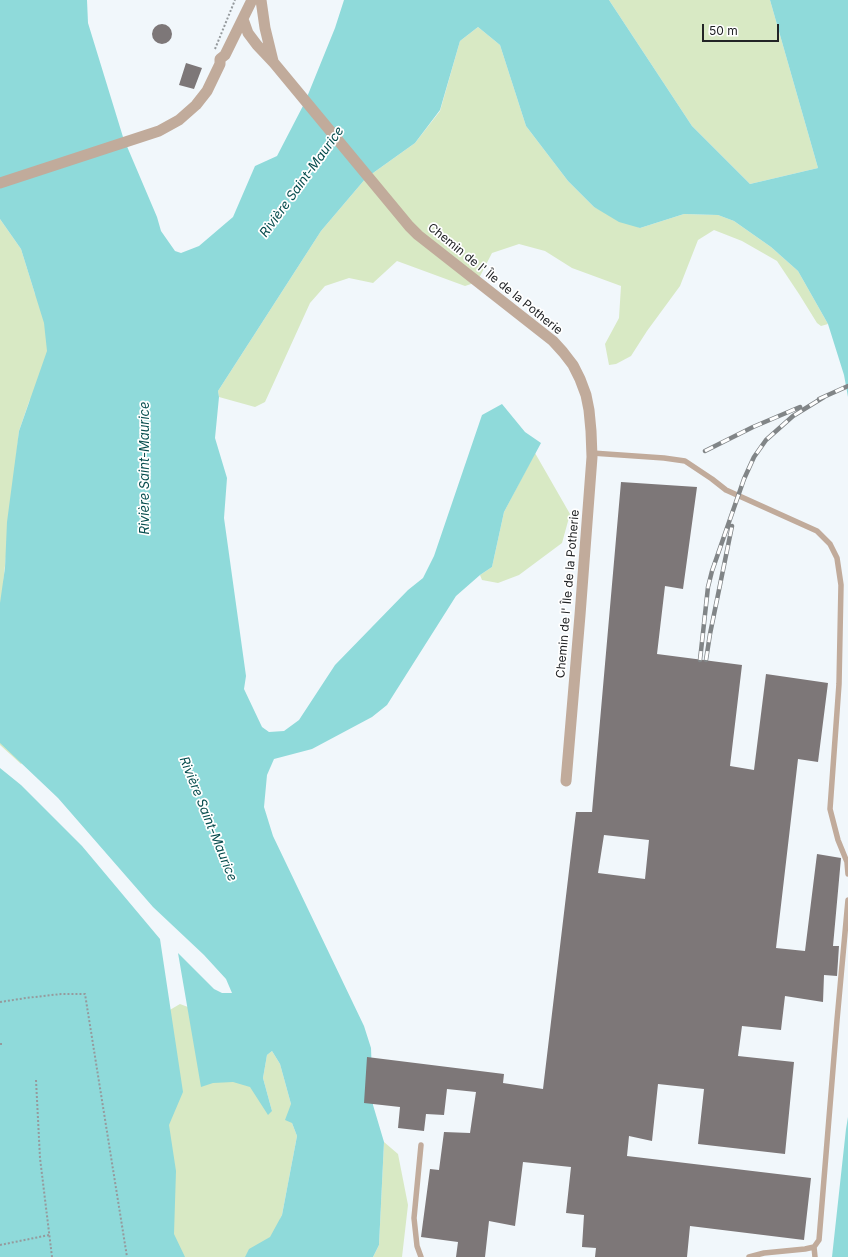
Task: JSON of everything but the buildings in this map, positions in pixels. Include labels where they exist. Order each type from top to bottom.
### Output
[{"type":"street","points":[[0,183],[138,138],[170,126],[189,113],[207,91],[220,64],[220,59],[225,55],[252,0]]},
{"type":"street","points":[[261,0],[265,28],[275,65]]},
{"type":"street","name":"Chemin de l' Île de la Potherie","points":[[243,19],[248,33],[257,45],[399,216],[418,235],[544,333],[563,352],[580,379],[586,395],[591,431],[592,453],[566,781]]},
{"type":"lane","points":[[592,453],[685,461],[712,478],[726,490],[817,531],[830,544],[837,558],[841,585],[839,684],[830,809],[838,840],[847,862],[848,874]]},
{"type":"lane","points":[[815,1257],[814,1247],[819,1240],[848,900]]},
{"type":"lane","points":[[421,1145],[414,1218],[416,1246],[421,1257]]},
{"type":"lane","points":[[749,1257],[764,1253],[814,1247]]},
{"type":"path","points":[[220,59],[214,51],[235,0]]},
{"type":"path","points":[[0,1002],[61,994],[85,994],[127,1257]]},
{"type":"path","points":[[36,1080],[40,1158],[52,1257]]},
{"type":"path","points":[[0,1245],[49,1235]]},
{"type":"green space","points":[[609,0],[770,0],[818,168],[750,184],[692,126]]},
{"type":"green space","points":[[478,27],[500,45],[526,126],[568,181],[594,207],[640,228],[684,214],[718,215],[734,221],[771,247],[798,271],[828,324],[821,326],[817,323],[777,261],[742,241],[714,230],[698,240],[680,286],[647,331],[631,356],[616,364],[609,365],[605,344],[619,318],[621,286],[572,268],[545,251],[519,244],[492,253],[477,282],[465,286],[397,261],[373,283],[349,278],[325,286],[310,303],[265,402],[255,407],[219,397],[218,391],[321,231],[366,178],[415,143],[440,111],[460,41]]},
{"type":"green space","points":[[0,219],[21,249],[35,294],[60,320],[27,758],[21,764],[0,745]],"holes":[[[30,399],[3,585],[19,431]]]},
{"type":"green space","points":[[535,453],[570,514],[562,543],[519,575],[498,583],[482,580],[480,575],[492,567],[504,512]]},
{"type":"green space","points":[[180,1004],[209,1015],[272,1111],[263,1078],[267,1055],[272,1051],[280,1064],[291,1104],[292,1123],[297,1136],[280,1219],[280,1257],[177,1257],[131,1102],[151,1021]]},
{"type":"green space","points":[[384,1142],[398,1154],[408,1205],[402,1257],[373,1257],[379,1245]]},
{"type":"water","name":"Rivière Saint-Maurice","points":[[0,0],[87,0],[88,23],[123,137],[157,217],[161,231],[175,251],[181,253],[199,246],[233,217],[255,166],[277,156],[305,102],[335,28],[344,0],[609,0],[692,126],[750,184],[818,168],[770,0],[848,0],[848,397],[844,375],[828,324],[798,271],[771,247],[734,221],[718,215],[684,214],[640,228],[619,222],[594,207],[568,181],[526,126],[500,45],[478,27],[460,41],[440,110],[415,143],[366,178],[321,231],[218,391],[219,397],[215,438],[227,478],[224,518],[246,676],[244,689],[262,727],[269,732],[284,731],[299,720],[335,665],[408,590],[423,578],[434,556],[482,415],[502,404],[525,432],[541,443],[504,512],[492,567],[480,575],[456,596],[387,705],[372,717],[312,749],[274,759],[267,775],[264,807],[273,836],[364,1026],[371,1048],[373,1105],[384,1142],[379,1245],[373,1257],[245,1257],[249,1249],[270,1237],[282,1215],[297,1136],[292,1123],[285,1120],[291,1104],[280,1064],[272,1051],[267,1055],[263,1078],[272,1111],[268,1115],[250,1087],[233,1082],[213,1083],[201,1087],[178,953],[214,989],[222,993],[232,993],[226,979],[204,955],[153,907],[58,798],[0,743],[0,603],[5,568],[7,522],[19,431],[47,351],[44,323],[21,249],[0,219]]},
{"type":"water","points":[[0,768],[21,785],[82,846],[160,939],[183,1092],[169,1125],[176,1171],[174,1234],[185,1257],[0,1257]]},
{"type":"water","points":[[848,1117],[848,1257],[832,1257],[846,1129]]},
{"type":"railway","points":[[819,399],[848,386]]},
{"type":"railway","points":[[700,660],[708,587],[712,571],[744,479],[754,457],[766,440],[793,416],[824,397]]},
{"type":"railway","points":[[705,451],[753,427],[800,407]]},
{"type":"railway","points":[[706,660],[732,526]]}]
